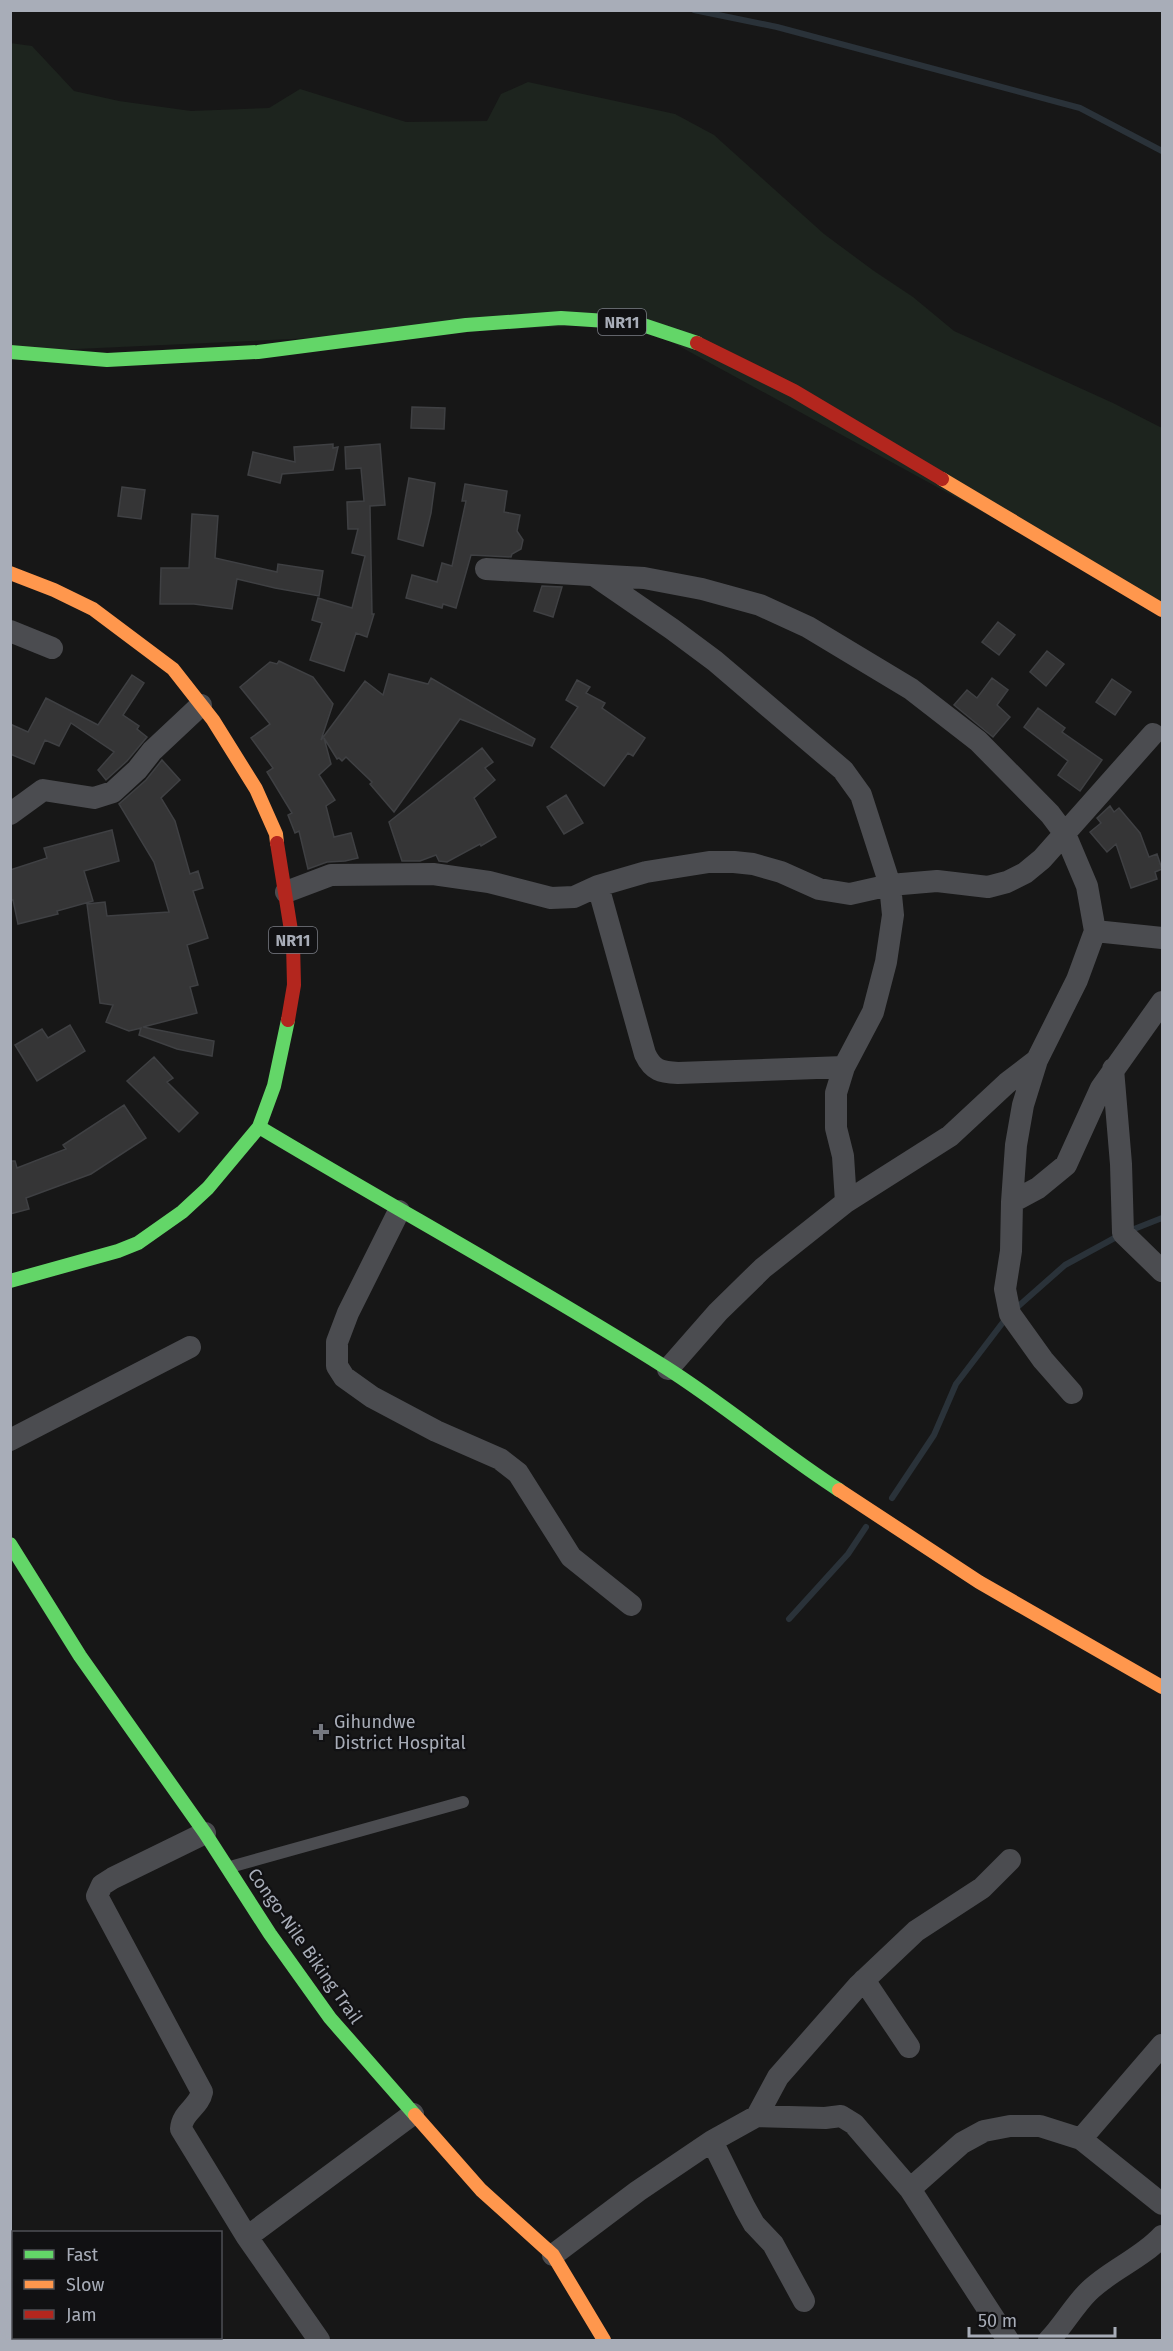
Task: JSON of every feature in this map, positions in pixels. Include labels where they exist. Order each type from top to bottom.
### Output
[{"type":"main road","name":"NR11","points":[[10,352],[108,360],[258,352],[466,325],[561,318],[637,323],[693,341],[794,391],[1162,610]]},
{"type":"main road","name":"NR11","points":[[10,573],[54,590],[93,609],[173,669],[213,720],[256,789],[276,834],[293,942],[294,985],[283,1051],[274,1086],[259,1126],[208,1188],[182,1212],[148,1236],[118,1251],[10,1281]]},
{"type":"main road","points":[[259,1126],[399,1211],[530,1284],[668,1369],[812,1472],[979,1582],[1162,1687]]},
{"type":"main road","name":"Congo-Nile Biking Trail","points":[[10,1544],[80,1656],[205,1833],[270,1934],[330,2018],[481,2190],[553,2255],[604,2340]]},
{"type":"street","points":[[486,569],[644,578],[702,589],[760,605],[808,627],[911,689],[978,741],[1050,813],[1065,834],[1087,886],[1095,931],[1077,980],[1037,1060],[1023,1105],[1016,1145],[1011,1251],[1005,1289],[1010,1314],[1043,1360],[1072,1393]]},
{"type":"street","points":[[595,576],[715,661],[843,770],[861,795],[890,885],[892,915],[886,962],[873,1012],[844,1067],[836,1093],[836,1128],[843,1156],[846,1202]]},
{"type":"street","points":[[10,631],[52,648]]},
{"type":"street","points":[[10,814],[43,790],[94,798],[113,792],[201,705]]},
{"type":"street","points":[[286,892],[331,875],[433,874],[489,882],[551,898],[574,897],[598,886],[646,872],[709,862],[753,864],[781,872],[819,889],[850,894],[890,885],[937,881],[988,887],[1007,882],[1034,866],[1153,734]]},
{"type":"street","points":[[598,886],[650,1065],[660,1072],[678,1073],[844,1067]]},
{"type":"street","points":[[1095,931],[1162,938]]},
{"type":"street","points":[[1012,1202],[1038,1188],[1066,1165],[1093,1103],[1113,1069],[1162,1002]]},
{"type":"street","points":[[668,1369],[718,1311],[763,1268],[846,1202],[950,1136],[1007,1083],[1037,1060]]},
{"type":"street","points":[[1113,1069],[1121,1164],[1123,1233],[1162,1271]]},
{"type":"street","points":[[399,1211],[348,1313],[337,1342],[337,1366],[345,1377],[372,1397],[436,1431],[500,1460],[518,1473],[571,1557],[631,1605]]},
{"type":"street","points":[[10,1440],[190,1347]]},
{"type":"street","points":[[205,1833],[113,1878],[102,1885],[97,1896],[202,2092],[201,2097],[184,2117],[182,2129],[247,2237],[319,2340]]},
{"type":"street","points":[[757,2116],[778,2077],[864,1980],[916,1931],[982,1888],[1010,1860]]},
{"type":"street","points":[[864,1980],[909,2046]]},
{"type":"street","points":[[1081,2139],[1162,2045]]},
{"type":"street","points":[[247,2237],[413,2114]]},
{"type":"street","points":[[553,2255],[638,2191],[712,2141],[757,2116],[825,2118],[841,2116],[854,2124],[910,2189],[1008,2340]]},
{"type":"street","points":[[910,2189],[962,2143],[984,2131],[1010,2126],[1040,2126],[1081,2139],[1162,2204]]},
{"type":"street","points":[[712,2141],[754,2224],[773,2244],[804,2301]]},
{"type":"street","points":[[1049,2340],[1087,2293],[1112,2273],[1149,2251],[1162,2236]]},
{"type":"lane","points":[[229,1868],[463,1803]]},
{"type":"shaded area","points":[[10,43],[32,46],[74,91],[119,101],[191,111],[269,108],[300,89],[406,122],[487,121],[501,94],[528,82],[675,114],[714,135],[824,234],[913,297],[954,331],[1113,403],[1162,428],[1162,610],[637,323],[11,352]]},
{"type":"building","points":[[412,407],[445,408],[444,429],[411,428]]},
{"type":"building","points":[[333,444],[333,448],[338,447],[333,470],[282,474],[280,483],[248,475],[253,452],[295,462],[294,447]]},
{"type":"building","points":[[380,444],[385,505],[370,506],[372,614],[374,614],[367,637],[356,633],[344,671],[310,660],[322,623],[312,620],[318,598],[352,608],[365,556],[352,553],[358,529],[348,529],[347,502],[364,501],[361,468],[346,469],[345,447]]},
{"type":"building","points":[[409,478],[435,483],[423,546],[398,539]]},
{"type":"building","points":[[465,484],[507,491],[504,512],[520,515],[517,531],[523,540],[521,549],[511,557],[471,555],[456,608],[443,604],[442,608],[406,598],[412,575],[437,582],[442,563],[452,566],[466,501],[462,501]]},
{"type":"building","points":[[122,487],[145,490],[141,519],[118,516]]},
{"type":"building","points":[[192,514],[218,516],[215,558],[277,572],[278,564],[323,571],[319,596],[237,579],[232,609],[194,604],[160,604],[161,568],[189,568]]},
{"type":"building","points":[[542,586],[562,587],[553,617],[534,611]]},
{"type":"building","points":[[998,622],[1015,635],[999,655],[982,642]]},
{"type":"building","points":[[1047,651],[1064,664],[1046,686],[1030,672]]},
{"type":"building","points":[[279,661],[313,677],[333,704],[321,740],[365,681],[383,695],[389,674],[428,684],[431,678],[535,739],[532,746],[460,719],[394,812],[370,784],[372,782],[346,757],[342,761],[337,759],[324,738],[331,764],[319,775],[335,800],[326,806],[334,837],[351,833],[358,858],[327,862],[308,869],[299,831],[295,833],[288,815],[292,813],[267,772],[273,768],[251,738],[270,724],[240,687],[270,662],[277,664]]},
{"type":"building","points":[[132,675],[144,683],[123,715],[139,726],[137,729],[147,737],[127,761],[106,780],[98,770],[114,752],[71,723],[59,746],[45,740],[34,764],[10,754],[10,724],[28,732],[46,698],[98,725]]},
{"type":"building","points":[[992,678],[1008,690],[997,705],[1010,717],[993,737],[954,705],[967,690],[977,698]]},
{"type":"building","points":[[1112,679],[1131,692],[1115,715],[1096,702]]},
{"type":"building","points":[[577,680],[590,687],[586,693],[605,703],[602,708],[645,738],[633,756],[628,753],[604,786],[551,747],[578,707],[566,700]]},
{"type":"building","points":[[1038,708],[1065,728],[1062,732],[1102,760],[1080,791],[1058,775],[1068,761],[1024,727]]},
{"type":"building","points":[[482,748],[493,762],[485,768],[495,780],[474,798],[496,837],[447,862],[439,861],[436,855],[420,861],[402,861],[389,822]]},
{"type":"building","points":[[162,760],[180,780],[161,798],[175,821],[190,874],[198,871],[203,888],[193,891],[208,938],[187,945],[198,985],[190,987],[197,1013],[143,1027],[214,1041],[212,1056],[177,1049],[139,1035],[141,1028],[129,1031],[106,1022],[113,1005],[100,1003],[87,904],[105,902],[107,916],[169,912],[154,862],[119,804],[146,780]]},
{"type":"building","points":[[566,795],[583,823],[564,834],[547,807]]},
{"type":"building","points":[[1110,806],[1114,812],[1119,808],[1140,833],[1149,857],[1157,854],[1162,869],[1155,872],[1157,879],[1131,888],[1116,844],[1107,852],[1090,832],[1101,823],[1097,818]]},
{"type":"building","points":[[112,830],[119,861],[84,871],[93,901],[57,911],[58,914],[18,924],[13,900],[10,900],[10,870],[47,858],[44,848]]},
{"type":"building","points":[[70,1025],[85,1051],[37,1081],[15,1045],[42,1029],[48,1038]]},
{"type":"building","points":[[154,1057],[173,1078],[167,1082],[198,1113],[179,1132],[127,1081]]},
{"type":"building","points":[[124,1105],[146,1138],[91,1174],[26,1198],[29,1209],[10,1214],[10,1161],[15,1161],[17,1168],[66,1149],[63,1145]]},
{"type":"waterway","points":[[694,10],[777,27],[1080,108],[1162,151]]},
{"type":"waterway","points":[[1129,1231],[1162,1218]]},
{"type":"waterway","points":[[1014,1310],[1065,1265],[1120,1235]]},
{"type":"waterway","points":[[892,1498],[934,1435],[956,1384],[1007,1317]]},
{"type":"waterway","points":[[789,1619],[848,1554],[866,1527]]},
{"type":"traffic: fast","points":[[10,352],[107,360],[258,352],[466,325],[561,318],[637,323],[697,343]]},
{"type":"traffic: fast","points":[[10,1281],[118,1251],[138,1243],[182,1212],[208,1188],[259,1127],[274,1086],[288,1020]]},
{"type":"traffic: fast","points":[[259,1127],[564,1305],[665,1367],[839,1490]]},
{"type":"traffic: fast","points":[[10,1544],[80,1656],[205,1833],[270,1934],[330,2018],[415,2115]]},
{"type":"traffic: slow","points":[[942,479],[1162,610]]},
{"type":"traffic: slow","points":[[10,573],[54,590],[93,609],[173,669],[213,720],[256,789],[276,834],[277,843]]},
{"type":"traffic: slow","points":[[839,1490],[979,1582],[1162,1687]]},
{"type":"traffic: slow","points":[[415,2115],[481,2190],[553,2255],[604,2340]]},
{"type":"traffic: jam","points":[[697,343],[794,391],[942,479]]},
{"type":"traffic: jam","points":[[277,843],[293,943],[294,985],[288,1020]]},
{"type":"place","name":"Gihundwe District Hospital","points":[[321,1732]]}]
